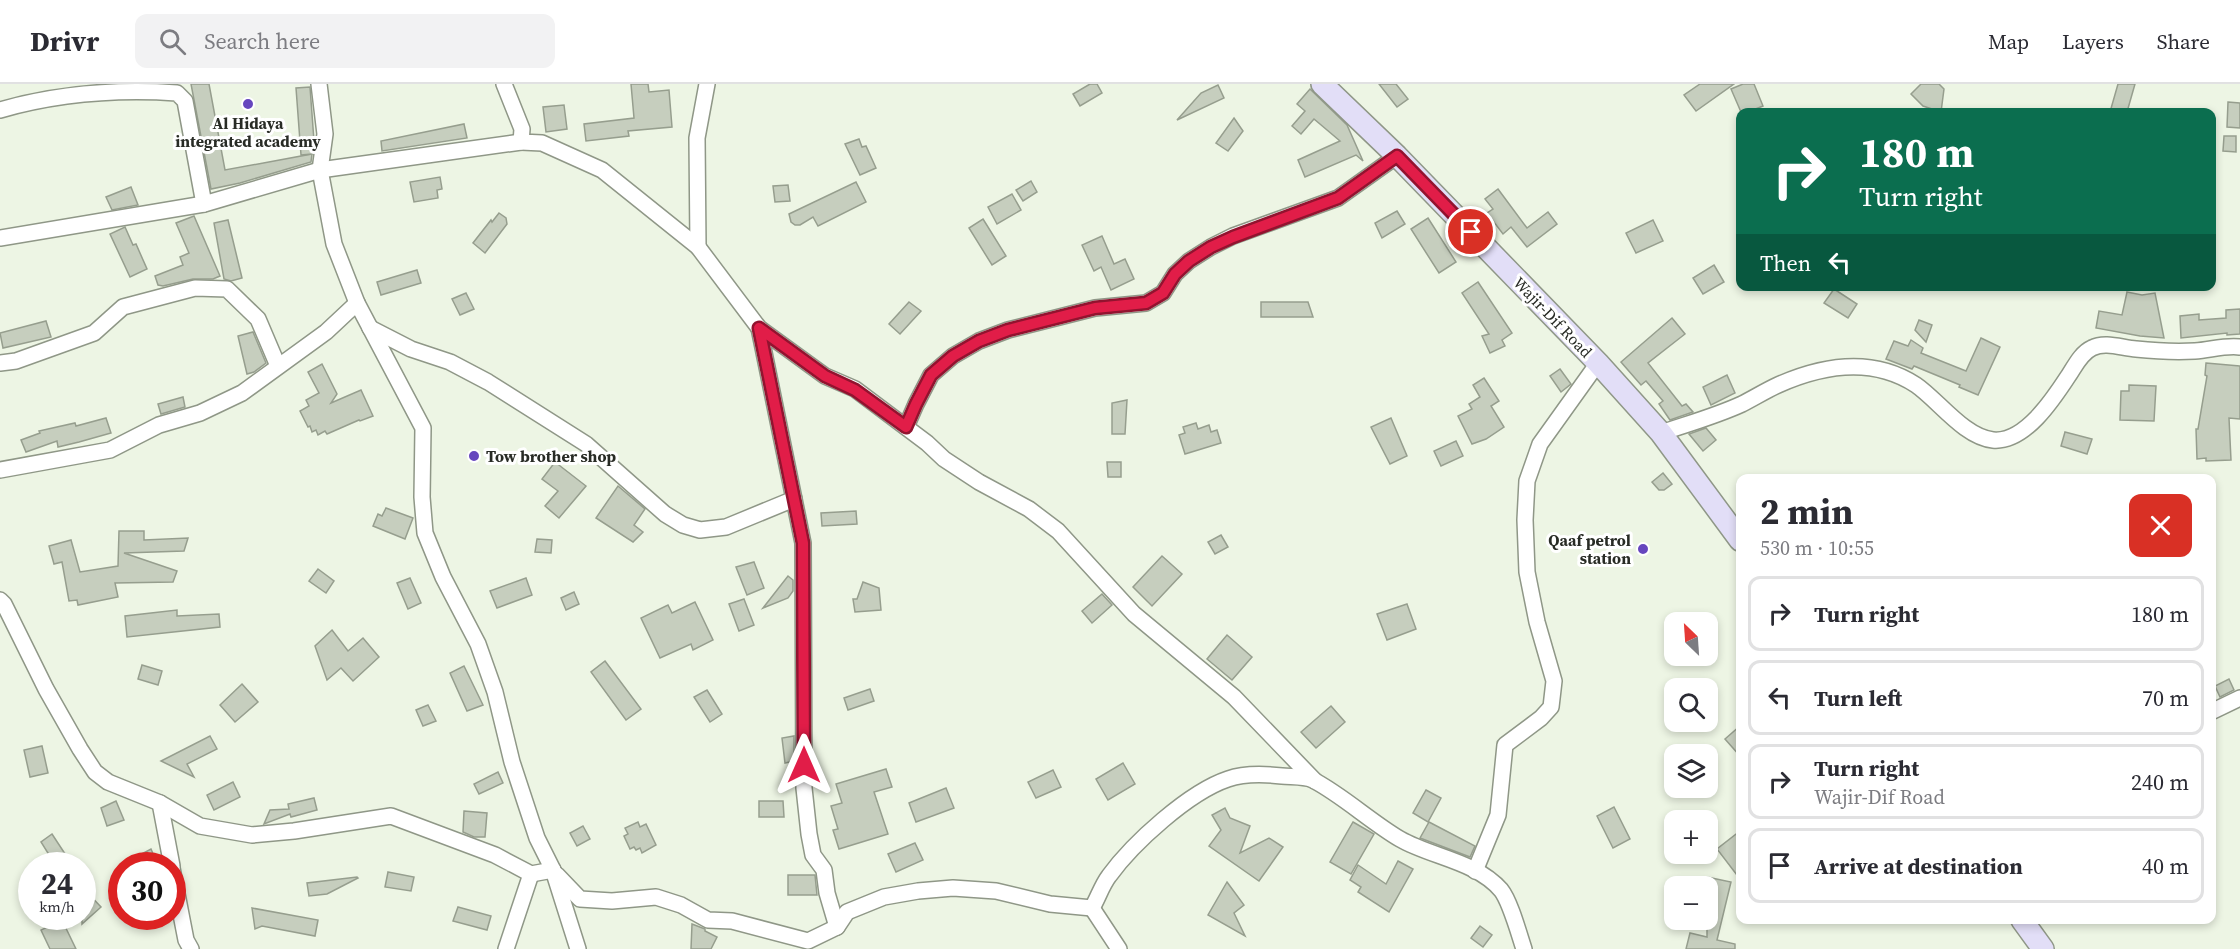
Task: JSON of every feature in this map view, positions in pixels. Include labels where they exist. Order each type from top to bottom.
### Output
[{"type":"main road","name":"Wajir-Dif Road","points":[[1322,84],[1397,156],[1598,363],[1661,433],[1736,535]]},
{"type":"main road","points":[[2025,924],[2043,949]]},
{"type":"street","points":[[319,84],[325,134],[320,170],[334,244],[357,303],[423,428],[422,497],[425,533],[443,577],[478,644],[495,692],[512,762],[537,838],[553,870],[578,949]]},
{"type":"street","points":[[504,84],[522,129],[521,142]]},
{"type":"street","points":[[698,247],[697,138],[707,84]]},
{"type":"street","points":[[0,110],[86,95],[140,90],[177,93],[185,101],[204,204]]},
{"type":"street","points":[[0,238],[204,204],[320,170],[521,142],[542,144],[602,170],[698,247],[759,328],[825,376],[855,390],[906,427],[944,459],[979,482],[1029,509],[1058,531],[1134,614],[1234,697],[1315,781],[1401,840],[1475,871],[1501,890],[1507,900],[1524,949]]},
{"type":"street","points":[[906,427],[931,375],[953,356],[979,341],[1008,330],[1095,308],[1146,303],[1163,293],[1175,274],[1189,261],[1211,247],[1338,198],[1397,156]]},
{"type":"street","points":[[0,363],[16,361],[94,333],[123,306],[153,301],[195,288],[227,289],[258,319],[278,366]]},
{"type":"street","points":[[0,470],[110,450],[159,425],[200,413],[242,393],[326,332],[357,303]]},
{"type":"street","points":[[370,328],[411,349],[450,362],[488,382],[586,444],[665,514],[683,525],[700,530],[726,527],[794,499]]},
{"type":"street","points":[[759,328],[803,543],[804,788],[813,855],[824,870],[827,894],[837,927]]},
{"type":"street","points":[[1661,433],[1740,405],[1778,385],[1845,366],[1887,370],[1917,386],[1950,417],[1975,433],[1993,440],[2009,437],[2036,419],[2090,348],[2110,345],[2137,350],[2194,351],[2230,346],[2240,347]]},
{"type":"street","points":[[1475,871],[1498,814],[1505,745],[1542,718],[1551,707],[1554,681],[1537,622],[1527,572],[1525,520],[1527,481],[1540,444],[1598,363]]},
{"type":"street","points":[[0,600],[80,749],[95,772],[108,782],[160,803],[200,826],[252,835],[391,816],[495,855],[531,874],[553,870]]},
{"type":"street","points":[[2216,710],[2240,698]]},
{"type":"street","points":[[1092,908],[1108,877],[1132,848],[1178,808],[1209,786],[1228,778],[1247,774],[1278,775],[1315,781]]},
{"type":"street","points":[[160,803],[169,852]]},
{"type":"street","points":[[553,870],[580,899],[612,901],[656,897],[681,905],[708,920],[732,921],[808,941],[837,927],[847,912],[884,897],[918,891],[953,888],[996,891],[1050,904],[1092,908]]},
{"type":"street","points":[[506,949],[531,874]]},
{"type":"street","points":[[1092,908],[1119,949]]},
{"type":"street","points":[[184,930],[190,949]]},
{"type":"building","points":[[191,84],[209,84],[225,170],[312,154],[311,162],[211,189]]},
{"type":"building","points":[[631,84],[648,84],[649,92],[669,90],[672,127],[628,131],[629,136],[586,141],[584,124],[634,118]]},
{"type":"building","points":[[1090,84],[1097,84],[1102,93],[1080,106],[1073,94]]},
{"type":"building","points":[[1379,84],[1396,84],[1408,99],[1397,107]]},
{"type":"building","points":[[1700,84],[1734,84],[1696,111],[1684,95]]},
{"type":"building","points":[[1743,84],[1754,84],[1763,106],[1739,108],[1731,89]]},
{"type":"building","points":[[1921,84],[1939,84],[1944,89],[1942,108],[1923,106],[1911,94]]},
{"type":"building","points":[[2118,84],[2135,84],[2128,108],[2111,108]]},
{"type":"building","points":[[1218,85],[1224,98],[1177,120],[1201,93]]},
{"type":"building","points":[[310,87],[314,141],[312,154],[301,155],[296,88]]},
{"type":"building","points":[[1310,89],[1347,125],[1363,161],[1356,155],[1305,177],[1298,160],[1340,141],[1314,119],[1301,134],[1292,126],[1305,111],[1297,104]]},
{"type":"building","points":[[2228,102],[2240,103],[2240,128],[2227,127]]},
{"type":"building","points":[[564,105],[567,129],[546,132],[543,107]]},
{"type":"building","points":[[1234,118],[1243,131],[1228,151],[1216,143]]},
{"type":"building","points":[[464,124],[467,138],[382,151],[381,141]]},
{"type":"building","points":[[2224,136],[2236,136],[2236,152],[2223,151]]},
{"type":"building","points":[[859,139],[862,147],[866,146],[876,168],[860,175],[845,144]]},
{"type":"building","points":[[440,177],[442,189],[437,190],[438,198],[414,202],[410,182]]},
{"type":"building","points":[[1031,181],[1037,192],[1023,201],[1016,190]]},
{"type":"building","points":[[856,182],[866,202],[818,226],[813,217],[800,225],[791,222],[789,214]]},
{"type":"building","points":[[788,185],[790,201],[775,202],[773,186]]},
{"type":"building","points":[[131,187],[138,205],[112,210],[106,197]]},
{"type":"building","points":[[1498,189],[1527,228],[1548,212],[1557,224],[1527,247],[1511,227],[1503,234],[1487,213],[1493,209],[1485,199]]},
{"type":"building","points":[[1012,194],[1021,210],[997,224],[988,207]]},
{"type":"building","points":[[1397,211],[1405,224],[1382,238],[1375,223]]},
{"type":"building","points":[[499,213],[506,218],[507,224],[485,253],[473,243]]},
{"type":"building","points":[[194,216],[220,276],[213,279],[193,279],[163,286],[158,285],[155,276],[183,265],[180,257],[189,253],[176,223]]},
{"type":"building","points":[[1428,218],[1456,262],[1439,273],[1411,229]]},
{"type":"building","points":[[983,219],[1006,256],[992,265],[969,228]]},
{"type":"building","points":[[228,220],[242,278],[231,281],[224,279],[214,223]]},
{"type":"building","points":[[1653,220],[1663,241],[1636,253],[1626,233]]},
{"type":"building","points":[[125,227],[133,245],[136,244],[147,269],[130,277],[110,234]]},
{"type":"building","points":[[1102,236],[1114,264],[1125,259],[1134,279],[1111,290],[1101,267],[1094,271],[1082,245]]},
{"type":"building","points":[[1714,265],[1724,282],[1703,294],[1693,278]]},
{"type":"building","points":[[417,270],[421,283],[381,295],[377,282]]},
{"type":"building","points":[[1478,282],[1512,333],[1502,340],[1505,346],[1490,353],[1482,336],[1489,334],[1462,293]]},
{"type":"building","points":[[1833,291],[1837,291],[1857,304],[1848,318],[1824,303]]},
{"type":"building","points":[[2127,292],[2142,295],[2155,293],[2164,338],[2096,328],[2099,311],[2122,315]]},
{"type":"building","points":[[466,293],[474,309],[460,315],[452,299]]},
{"type":"building","points":[[909,302],[921,311],[900,334],[889,324]]},
{"type":"building","points":[[1261,302],[1308,302],[1313,317],[1261,317]]},
{"type":"building","points":[[2240,309],[2240,334],[2227,335],[2227,333],[2181,338],[2180,316],[2199,314],[2199,320],[2226,318],[2226,310]]},
{"type":"building","points":[[1672,318],[1685,334],[1648,363],[1682,406],[1686,404],[1693,412],[1670,420],[1659,404],[1663,401],[1646,381],[1641,385],[1621,362]]},
{"type":"building","points":[[1919,320],[1932,325],[1926,342],[1915,330]]},
{"type":"building","points":[[46,321],[51,337],[3,348],[0,333]]},
{"type":"building","points":[[253,332],[266,363],[247,374],[238,336]]},
{"type":"building","points":[[1981,338],[2000,347],[1978,395],[1914,366],[1912,369],[1886,359],[1894,341],[1908,346],[1911,340],[1923,348],[1921,353],[1966,371]]},
{"type":"building","points":[[2206,363],[2240,366],[2240,419],[2229,418],[2231,460],[2197,459],[2196,429],[2198,429],[2207,376],[2205,375]]},
{"type":"building","points":[[322,364],[337,394],[331,403],[361,390],[373,416],[327,434],[325,431],[318,435],[316,430],[312,432],[300,411],[309,406],[306,400],[319,393],[308,372]]},
{"type":"building","points":[[1560,369],[1571,384],[1561,392],[1550,376]]},
{"type":"building","points":[[1727,375],[1735,393],[1711,405],[1703,387]]},
{"type":"building","points":[[1484,378],[1499,401],[1491,406],[1504,427],[1486,439],[1472,444],[1458,416],[1472,409],[1469,404],[1480,397],[1473,385]]},
{"type":"building","points":[[2129,385],[2156,386],[2154,421],[2120,420],[2121,391],[2129,391]]},
{"type":"building","points":[[183,397],[185,407],[161,414],[158,404]]},
{"type":"building","points":[[1127,400],[1125,434],[1112,434],[1112,403]]},
{"type":"building","points":[[106,418],[111,433],[79,442],[58,447],[57,441],[26,452],[21,440],[40,433],[39,431],[75,423],[76,426]]},
{"type":"building","points":[[1391,418],[1407,456],[1390,464],[1371,427]]},
{"type":"building","points":[[1196,423],[1198,429],[1209,425],[1211,432],[1217,430],[1221,443],[1185,454],[1179,435],[1185,433],[1183,427]]},
{"type":"building","points":[[1706,428],[1716,440],[1703,451],[1689,434]]},
{"type":"building","points":[[2065,432],[2092,439],[2087,454],[2061,446]]},
{"type":"building","points":[[1456,441],[1463,456],[1441,466],[1434,451]]},
{"type":"building","points":[[555,462],[586,486],[559,518],[545,506],[558,491],[542,479]]},
{"type":"building","points":[[1107,462],[1121,462],[1121,477],[1108,477]]},
{"type":"building","points":[[1663,473],[1672,484],[1664,490],[1659,490],[1652,482]]},
{"type":"building","points":[[618,486],[645,509],[634,525],[643,532],[633,542],[596,518]]},
{"type":"building","points":[[386,508],[413,518],[405,539],[373,526],[378,514],[382,516]]},
{"type":"building","points":[[856,511],[857,524],[822,526],[821,513]]},
{"type":"building","points":[[119,531],[144,531],[144,540],[188,538],[184,551],[124,553],[177,571],[173,582],[115,583],[118,597],[78,605],[77,600],[69,601],[62,562],[54,564],[49,546],[71,540],[80,572],[118,566]]},
{"type":"building","points":[[1221,535],[1228,547],[1215,554],[1208,542]]},
{"type":"building","points":[[537,539],[552,540],[551,553],[535,552]]},
{"type":"building","points":[[1162,556],[1182,574],[1152,606],[1133,587]]},
{"type":"building","points":[[754,562],[764,588],[747,595],[736,567]]},
{"type":"building","points":[[318,569],[334,581],[326,593],[309,581]]},
{"type":"building","points":[[788,576],[793,580],[793,591],[788,598],[763,608]]},
{"type":"building","points":[[410,578],[421,603],[408,609],[397,583]]},
{"type":"building","points":[[526,578],[532,595],[497,608],[490,591]]},
{"type":"building","points":[[863,582],[879,588],[881,610],[855,612],[853,599],[857,599]]},
{"type":"building","points":[[574,592],[579,604],[566,610],[561,598]]},
{"type":"building","points":[[1102,594],[1112,605],[1092,623],[1082,611]]},
{"type":"building","points":[[744,599],[754,625],[739,631],[729,604]]},
{"type":"building","points":[[695,602],[713,640],[693,650],[691,644],[660,658],[641,618],[668,605],[672,613]]},
{"type":"building","points":[[1407,604],[1416,629],[1387,640],[1377,614]]},
{"type":"building","points":[[177,610],[177,616],[219,614],[220,627],[127,637],[125,616]]},
{"type":"building","points":[[332,630],[348,651],[363,638],[379,657],[353,681],[341,668],[327,680],[315,646]]},
{"type":"building","points":[[1227,635],[1252,657],[1232,680],[1207,659]]},
{"type":"building","points":[[605,661],[641,709],[626,720],[591,672]]},
{"type":"building","points":[[142,665],[162,671],[158,685],[138,679]]},
{"type":"building","points":[[464,666],[483,705],[467,711],[450,673]]},
{"type":"building","points":[[2229,679],[2234,690],[2220,697],[2216,686]]},
{"type":"building","points":[[242,684],[258,702],[235,722],[220,705]]},
{"type":"building","points":[[870,689],[874,701],[848,710],[844,698]]},
{"type":"building","points":[[707,690],[722,714],[710,722],[694,697]]},
{"type":"building","points":[[428,705],[436,721],[423,726],[416,710]]},
{"type":"building","points":[[1331,706],[1345,722],[1316,748],[1301,732]]},
{"type":"building","points":[[1736,729],[1736,751],[1725,739]]},
{"type":"building","points":[[210,736],[217,749],[187,764],[194,777],[161,761]]},
{"type":"building","points":[[794,736],[794,761],[785,763],[782,738]]},
{"type":"building","points":[[42,746],[48,773],[30,777],[24,750]]},
{"type":"building","points":[[1123,763],[1135,784],[1108,800],[1096,779]]},
{"type":"building","points":[[886,769],[892,787],[874,792],[888,834],[839,849],[833,830],[838,829],[831,806],[842,803],[836,784]]},
{"type":"building","points":[[1053,770],[1061,787],[1036,798],[1028,782]]},
{"type":"building","points":[[498,772],[503,783],[479,794],[474,784]]},
{"type":"building","points":[[233,782],[240,797],[214,810],[207,795]]},
{"type":"building","points":[[946,788],[954,808],[916,822],[909,803]]},
{"type":"building","points":[[1426,790],[1441,798],[1428,822],[1413,813]]},
{"type":"building","points":[[314,798],[317,810],[291,817],[290,814],[264,824],[270,810],[289,809],[288,804]]},
{"type":"building","points":[[116,801],[124,820],[107,826],[101,808]]},
{"type":"building","points":[[759,801],[783,801],[784,817],[759,817]]},
{"type":"building","points":[[1614,807],[1630,839],[1613,848],[1597,816]]},
{"type":"building","points":[[1225,808],[1230,818],[1250,826],[1240,853],[1269,838],[1283,847],[1259,881],[1209,846],[1221,830],[1212,815]]},
{"type":"building","points":[[464,811],[487,813],[485,837],[474,837],[463,832]]},
{"type":"building","points":[[638,822],[640,827],[646,824],[656,845],[642,853],[640,848],[630,849],[624,836],[628,834],[625,828]]},
{"type":"building","points":[[1353,822],[1374,834],[1351,874],[1330,862]]},
{"type":"building","points":[[1429,822],[1475,846],[1470,857],[1420,838]]},
{"type":"building","points":[[583,826],[590,839],[577,846],[570,833]]},
{"type":"building","points":[[52,834],[64,852],[47,852],[41,842]]},
{"type":"building","points":[[1736,834],[1736,874],[1718,848]]},
{"type":"building","points":[[915,843],[923,860],[896,872],[888,854]]},
{"type":"building","points":[[1398,861],[1413,869],[1389,912],[1358,892],[1361,887],[1350,880],[1358,865],[1386,884]]},
{"type":"building","points":[[388,872],[414,877],[411,891],[385,887]]},
{"type":"building","points":[[788,875],[815,875],[817,895],[788,895]]},
{"type":"building","points":[[357,877],[327,894],[309,896],[307,883]]},
{"type":"building","points":[[1718,879],[1731,882],[1717,940],[1735,944],[1735,949],[1686,949],[1690,933],[1707,937],[1707,930],[1718,930]]},
{"type":"building","points":[[1227,882],[1244,905],[1234,913],[1245,936],[1208,915]]},
{"type":"building","points":[[96,902],[101,907],[96,911]]},
{"type":"building","points":[[458,907],[491,916],[487,930],[453,921]]},
{"type":"building","points":[[252,908],[318,920],[315,936],[262,926],[255,929]]},
{"type":"building","points":[[692,924],[717,937],[711,949],[691,949]]},
{"type":"building","points":[[1480,926],[1492,935],[1483,947],[1471,938]]},
{"type":"building","points":[[41,930],[67,930],[76,949],[50,949]]},
{"type":"place","name":"Al Hidaya integrated academy","points":[[248,104]]},
{"type":"place","name":"Tow brother shop","points":[[474,456]]},
{"type":"place","name":"Qaaf petrol station","points":[[1643,549]]},
{"type":"route","points":[[804,765],[803,543],[759,328],[825,376],[855,390],[906,427],[931,375],[953,356],[979,341],[1008,330],[1095,308],[1146,303],[1163,293],[1175,274],[1189,261],[1211,247],[1338,198],[1397,156],[1471,232]]}]
